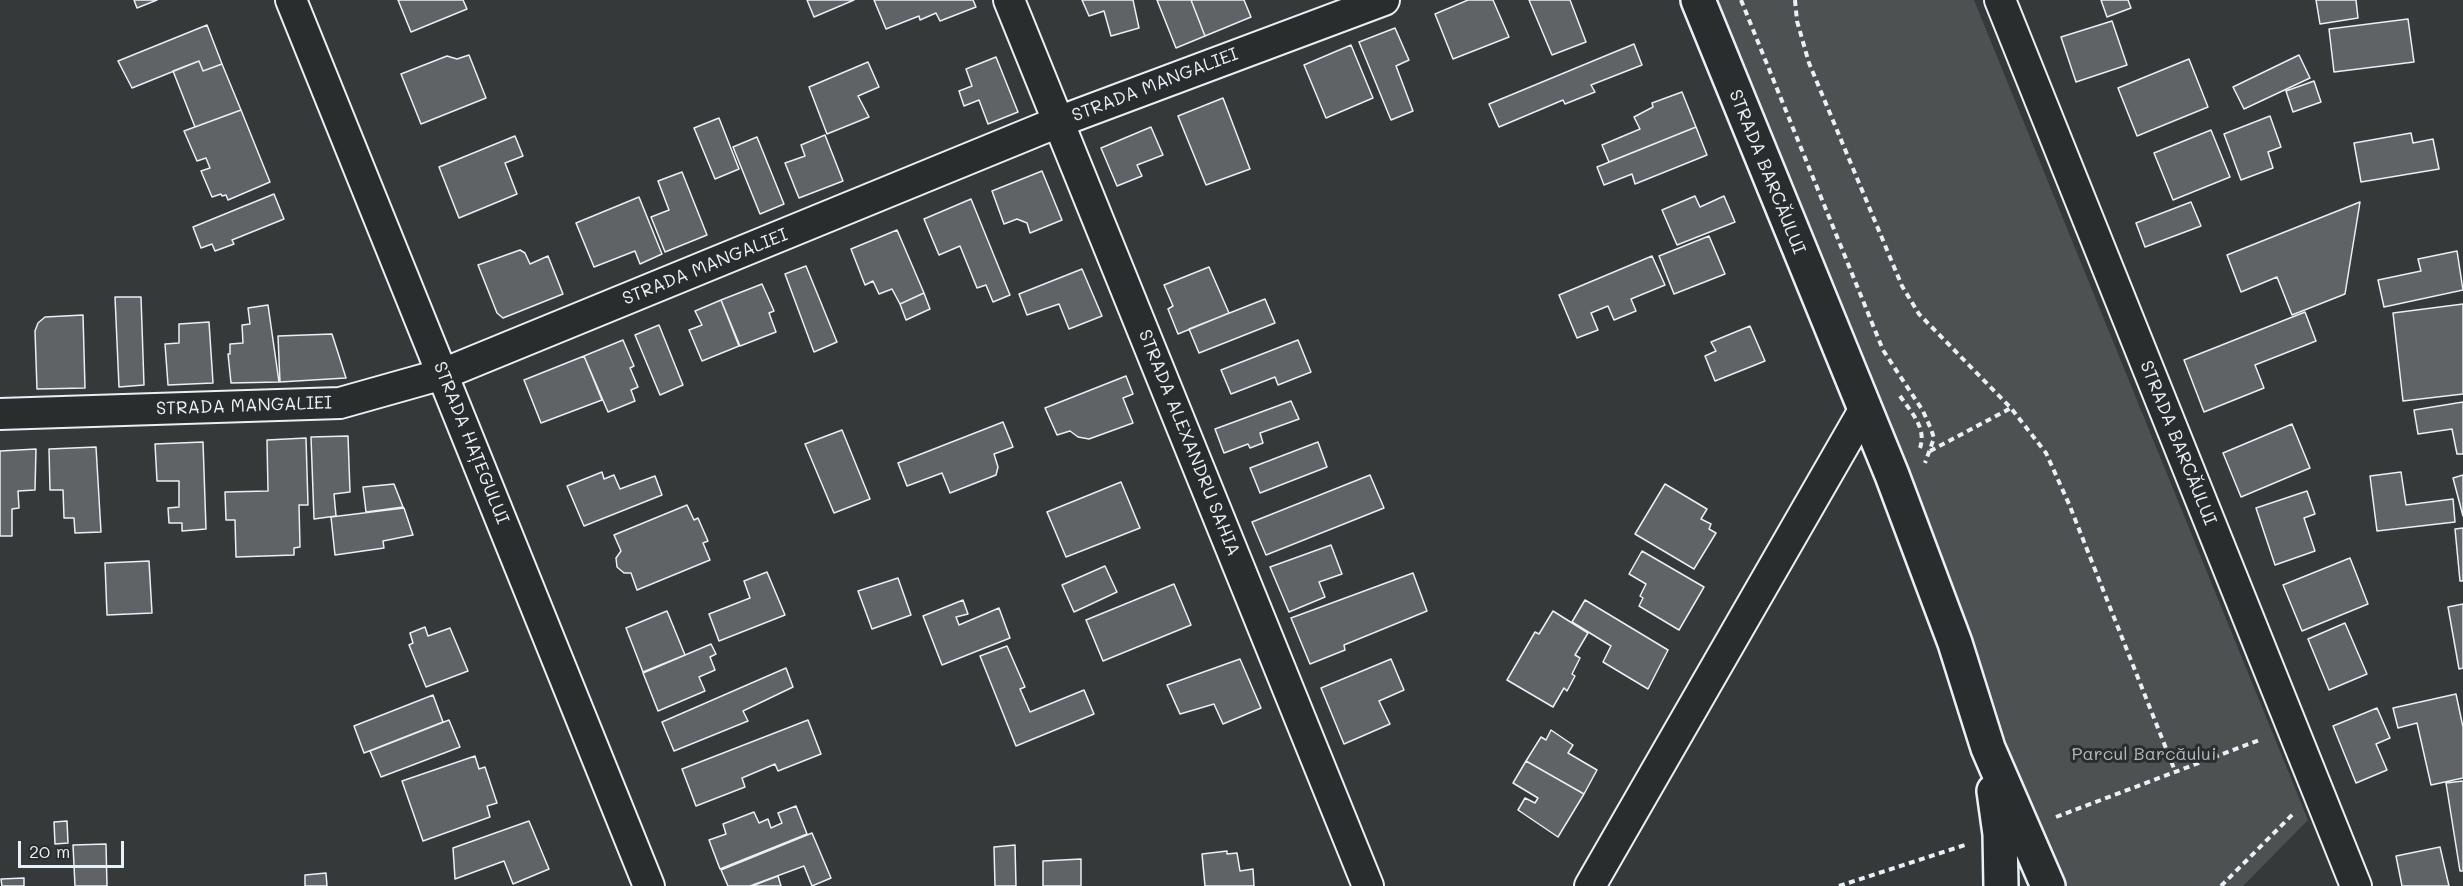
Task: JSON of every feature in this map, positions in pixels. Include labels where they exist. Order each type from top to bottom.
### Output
[{"type":"street","name":"STRADA HAȚEGULUI","points":[[291,0],[649,886]]},
{"type":"street","name":"STRADA ALEXANDRU SAHIA","points":[[1009,0],[1368,886]]},
{"type":"street","name":"STRADA MANGALIEI","points":[[0,414],[340,403],[443,374],[1058,122],[1384,0]]},
{"type":"street","name":"STRADA BARCĂULUI","points":[[1698,0],[1864,410],[1955,643],[1988,748],[2048,886]]},
{"type":"street","name":"STRADA BARCĂULUI","points":[[2000,0],[2356,886]]},
{"type":"street","points":[[1590,886],[1864,410]]},
{"type":"street","name":"STRADA BARCĂULUI","points":[[1988,748],[2000,834],[2001,886]]},
{"type":"path","points":[[1795,0],[1797,21],[1809,63],[1902,286],[1919,314],[2012,408],[2046,453],[2069,504],[2175,771]]},
{"type":"path","points":[[1922,456],[2012,408]]},
{"type":"path","points":[[2048,820],[2266,737]]},
{"type":"path","points":[[1839,886],[1860,877],[1974,842]]},
{"type":"green space","name":"Parcul Barcăului","points":[[1718,0],[1974,0],[2308,820],[2243,886],[2058,886],[2024,796],[1974,643],[1914,481]]},
{"type":"building","points":[[134,0],[157,0],[137,8]]},
{"type":"building","points":[[398,0],[463,0],[467,9],[411,32]]},
{"type":"building","points":[[807,0],[854,0],[814,17]]},
{"type":"building","points":[[874,0],[973,0],[976,7],[940,21],[936,13],[920,20],[919,16],[886,29]]},
{"type":"building","points":[[1082,0],[1133,0],[1139,28],[1111,36],[1104,11],[1089,16]]},
{"type":"building","points":[[1157,0],[1191,0],[1205,36],[1176,48]]},
{"type":"building","points":[[1191,0],[1244,0],[1251,17],[1205,36]]},
{"type":"building","points":[[1468,0],[1493,0],[1509,37],[1453,59],[1435,14]]},
{"type":"building","points":[[1529,0],[1570,0],[1586,42],[1552,55]]},
{"type":"building","points":[[2101,0],[2128,0],[2131,8],[2107,17]]},
{"type":"building","points":[[2316,0],[2356,0],[2358,18],[2320,24]]},
{"type":"building","points":[[2408,19],[2414,62],[2334,72],[2329,29]]},
{"type":"building","points":[[2112,21],[2127,65],[2076,82],[2061,37]]},
{"type":"building","points":[[207,25],[222,64],[203,71],[199,61],[132,88],[118,61]]},
{"type":"building","points":[[1395,28],[1409,60],[1396,66],[1413,111],[1391,120],[1359,42]]},
{"type":"building","points":[[1634,44],[1642,65],[1591,85],[1595,92],[1565,104],[1563,100],[1499,127],[1489,104]]},
{"type":"building","points":[[1351,45],[1373,98],[1326,118],[1304,65]]},
{"type":"building","points":[[469,55],[486,98],[421,124],[401,74],[447,56],[457,59]]},
{"type":"building","points":[[2299,55],[2310,78],[2244,109],[2233,87]]},
{"type":"building","points":[[996,57],[1018,112],[988,124],[979,100],[964,106],[959,91],[972,86],[966,69]]},
{"type":"building","points":[[2189,59],[2208,107],[2137,136],[2118,88]]},
{"type":"building","points":[[199,61],[203,71],[222,64],[241,110],[195,127],[173,71]]},
{"type":"building","points":[[868,62],[879,87],[858,96],[869,117],[827,134],[809,87]]},
{"type":"building","points":[[2314,81],[2321,102],[2293,112],[2286,91]]},
{"type":"building","points":[[1682,92],[1696,127],[1609,162],[1602,145],[1640,129],[1634,117],[1653,107],[1652,103]]},
{"type":"building","points":[[1223,98],[1250,169],[1206,185],[1178,116]]},
{"type":"building","points":[[241,110],[270,182],[228,200],[226,195],[221,194],[212,197],[201,171],[210,168],[206,158],[197,161],[184,131]]},
{"type":"building","points":[[2270,116],[2281,147],[2268,152],[2273,168],[2241,180],[2224,134]]},
{"type":"building","points":[[719,118],[739,169],[715,179],[694,128]]},
{"type":"building","points":[[1151,127],[1163,155],[1137,165],[1142,176],[1117,186],[1101,148]]},
{"type":"building","points":[[1696,127],[1707,155],[1635,184],[1632,174],[1604,185],[1597,167]]},
{"type":"building","points":[[2211,130],[2230,177],[2173,200],[2154,153]]},
{"type":"building","points":[[2411,133],[2413,143],[2433,139],[2439,169],[2361,182],[2354,143]]},
{"type":"building","points":[[825,135],[843,181],[799,198],[785,163],[805,156],[801,145]]},
{"type":"building","points":[[515,136],[523,156],[505,163],[517,194],[459,218],[439,167]]},
{"type":"building","points":[[757,137],[784,204],[760,214],[733,147]]},
{"type":"building","points":[[1042,171],[1062,220],[1030,233],[1027,223],[1017,219],[1004,224],[992,191]]},
{"type":"building","points":[[682,172],[707,235],[665,252],[651,217],[669,210],[658,181]]},
{"type":"building","points":[[274,194],[284,219],[232,240],[234,244],[215,251],[212,244],[201,248],[193,227]]},
{"type":"building","points":[[1695,196],[1700,207],[1724,196],[1735,222],[1677,245],[1662,210]]},
{"type":"building","points":[[639,197],[662,254],[640,264],[635,251],[594,267],[576,223]]},
{"type":"building","points":[[971,199],[1010,295],[993,302],[986,285],[977,288],[960,246],[939,255],[924,219]]},
{"type":"building","points":[[2191,202],[2201,226],[2145,247],[2136,223]]},
{"type":"building","points":[[2360,202],[2345,294],[2292,315],[2277,277],[2241,292],[2227,255]]},
{"type":"building","points":[[897,230],[924,293],[900,304],[892,289],[879,294],[873,281],[865,285],[851,249]]},
{"type":"building","points":[[1709,236],[1725,274],[1674,294],[1659,256]]},
{"type":"building","points":[[520,250],[525,253],[530,264],[548,256],[563,294],[503,318],[497,313],[478,265]]},
{"type":"building","points":[[2457,251],[2463,290],[2384,307],[2378,280],[2421,271],[2418,259]]},
{"type":"building","points":[[1652,256],[1665,285],[1631,299],[1636,311],[1614,320],[1608,306],[1591,313],[1598,330],[1577,338],[1559,295]]},
{"type":"building","points":[[806,266],[837,342],[814,352],[785,274]]},
{"type":"building","points":[[1209,267],[1229,313],[1178,334],[1168,309],[1173,306],[1164,285]]},
{"type":"building","points":[[1082,269],[1102,316],[1069,329],[1059,304],[1027,315],[1019,294]]},
{"type":"building","points":[[762,284],[774,311],[769,313],[776,332],[740,346],[721,300]]},
{"type":"building","points":[[924,293],[930,309],[906,320],[900,304]]},
{"type":"building","points":[[115,297],[141,297],[144,385],[119,387]]},
{"type":"building","points":[[1265,299],[1275,323],[1199,353],[1189,329]]},
{"type":"building","points":[[721,300],[739,346],[702,361],[689,330],[702,325],[695,311]]},
{"type":"building","points":[[2463,304],[2463,394],[2403,401],[2393,313]]},
{"type":"building","points":[[268,305],[279,382],[231,383],[228,354],[230,354],[230,344],[243,343],[242,325],[250,324],[248,308]]},
{"type":"building","points":[[2305,312],[2316,341],[2255,365],[2264,388],[2204,412],[2184,360]]},
{"type":"building","points":[[83,315],[85,388],[37,389],[35,331],[38,323],[45,317]]},
{"type":"building","points":[[209,322],[213,383],[168,385],[165,344],[179,343],[179,324]]},
{"type":"building","points":[[659,325],[683,385],[660,395],[635,335]]},
{"type":"building","points":[[1750,326],[1765,361],[1715,381],[1705,356],[1716,351],[1711,342]]},
{"type":"building","points":[[332,334],[346,378],[280,382],[278,336]]},
{"type":"building","points":[[623,340],[634,366],[630,368],[638,387],[631,390],[635,401],[608,412],[584,356]]},
{"type":"building","points":[[1298,340],[1311,372],[1278,385],[1275,377],[1231,394],[1221,370]]},
{"type":"building","points":[[584,356],[602,400],[541,423],[524,380]]},
{"type":"building","points":[[1126,376],[1133,394],[1123,398],[1133,423],[1089,439],[1078,437],[1070,431],[1057,435],[1045,408]]},
{"type":"building","points":[[1291,401],[1299,419],[1260,433],[1263,443],[1250,448],[1248,444],[1224,453],[1215,429]]},
{"type":"building","points":[[2463,402],[2463,454],[2457,454],[2452,429],[2418,434],[2414,410]]},
{"type":"building","points":[[1003,422],[1013,447],[994,454],[998,467],[996,475],[950,493],[942,473],[907,486],[898,463]]},
{"type":"building","points":[[2292,424],[2310,468],[2241,497],[2223,453]]},
{"type":"building","points":[[842,430],[870,499],[834,513],[805,444]]},
{"type":"building","points":[[348,436],[350,492],[334,494],[336,516],[314,519],[311,437]]},
{"type":"building","points":[[306,438],[308,505],[299,505],[300,547],[294,548],[294,555],[236,557],[235,520],[226,520],[225,492],[268,491],[267,440]]},
{"type":"building","points":[[203,442],[206,529],[182,531],[182,523],[169,523],[168,508],[179,507],[179,481],[157,481],[155,444]]},
{"type":"building","points":[[1318,442],[1327,467],[1260,493],[1250,468]]},
{"type":"building","points":[[96,447],[101,532],[75,533],[74,518],[64,518],[63,490],[50,490],[49,449]]},
{"type":"building","points":[[36,449],[35,490],[18,491],[19,508],[12,509],[12,536],[0,536],[0,451]]},
{"type":"building","points":[[602,472],[604,479],[614,475],[620,489],[655,476],[662,495],[584,526],[567,486]]},
{"type":"building","points":[[2401,472],[2406,505],[2453,499],[2455,522],[2377,531],[2370,476]]},
{"type":"building","points":[[1370,475],[1384,508],[1266,555],[1252,522]]},
{"type":"building","points":[[2463,475],[2463,516],[2453,478]]},
{"type":"building","points":[[1121,482],[1140,528],[1066,557],[1047,512]]},
{"type":"building","points":[[394,484],[403,507],[366,512],[363,487]]},
{"type":"building","points":[[1665,484],[1707,509],[1701,519],[1711,524],[1709,529],[1716,533],[1694,569],[1635,534]]},
{"type":"building","points":[[2307,491],[2315,514],[2304,518],[2315,551],[2275,565],[2256,508]]},
{"type":"building","points":[[687,505],[694,520],[698,518],[708,541],[703,543],[710,560],[637,590],[631,573],[624,573],[617,567],[616,558],[621,551],[614,535]]},
{"type":"building","points":[[404,508],[413,535],[383,541],[384,548],[335,555],[331,517]]},
{"type":"building","points":[[2463,528],[2463,581],[2460,581],[2455,529]]},
{"type":"building","points":[[1331,545],[1342,574],[1319,582],[1325,597],[1289,612],[1270,567]]},
{"type":"building","points":[[1642,551],[1704,587],[1679,630],[1639,606],[1643,598],[1640,596],[1646,584],[1629,574]]},
{"type":"building","points":[[2350,558],[2368,604],[2302,631],[2283,585]]},
{"type":"building","points":[[149,561],[152,613],[107,615],[105,563]]},
{"type":"building","points":[[1105,566],[1117,592],[1074,612],[1062,585]]},
{"type":"building","points":[[767,572],[785,615],[719,641],[709,614],[750,598],[744,581]]},
{"type":"building","points":[[1413,573],[1427,611],[1344,645],[1345,650],[1310,664],[1291,618]]},
{"type":"building","points":[[898,578],[911,615],[872,629],[858,591]]},
{"type":"building","points":[[1174,584],[1191,625],[1103,661],[1086,620]]},
{"type":"building","points":[[963,600],[968,614],[956,617],[959,625],[999,608],[1010,638],[942,665],[923,616]]},
{"type":"building","points":[[1585,600],[1668,650],[1648,689],[1603,662],[1611,646],[1572,622]]},
{"type":"building","points":[[2463,604],[2463,668],[2459,669],[2448,607]]},
{"type":"building","points":[[667,611],[685,655],[643,672],[626,628]]},
{"type":"building","points":[[1553,611],[1588,633],[1575,655],[1580,658],[1572,674],[1575,676],[1567,691],[1564,688],[1553,707],[1507,680],[1535,632],[1539,634]]},
{"type":"building","points":[[2345,623],[2367,674],[2329,690],[2308,639]]},
{"type":"building","points":[[425,627],[428,636],[450,628],[468,671],[426,687],[409,645],[413,643],[410,633]]},
{"type":"building","points":[[711,644],[716,654],[710,657],[715,670],[699,677],[705,691],[658,711],[643,673]]},
{"type":"building","points":[[1007,646],[1025,687],[1020,689],[1030,712],[1084,690],[1094,714],[1016,746],[980,656]]},
{"type":"building","points":[[1240,659],[1261,708],[1223,724],[1214,704],[1180,714],[1167,685]]},
{"type":"building","points":[[1391,659],[1404,690],[1379,701],[1390,724],[1344,744],[1321,688]]},
{"type":"building","points":[[786,668],[793,687],[743,711],[748,721],[674,751],[662,722]]},
{"type":"building","points":[[2456,694],[2463,727],[2463,778],[2431,785],[2417,723],[2398,728],[2393,708]]},
{"type":"building","points":[[433,695],[443,722],[364,753],[354,726]]},
{"type":"building","points":[[2377,708],[2390,738],[2376,744],[2387,770],[2356,783],[2333,726]]},
{"type":"building","points":[[449,720],[460,747],[381,777],[370,751]]},
{"type":"building","points":[[808,720],[821,754],[778,771],[775,764],[742,778],[745,787],[696,806],[682,769]]},
{"type":"building","points":[[1551,730],[1573,745],[1568,753],[1597,770],[1584,794],[1526,761],[1541,737],[1546,740]]},
{"type":"building","points":[[475,756],[479,769],[485,767],[497,803],[487,806],[490,817],[423,841],[402,781]]},
{"type":"building","points":[[1526,761],[1584,794],[1558,837],[1518,810],[1525,798],[1535,803],[1538,798],[1513,783]]},
{"type":"building","points":[[2463,781],[2463,871],[2460,871],[2446,783]]},
{"type":"building","points":[[796,806],[807,834],[720,869],[709,840],[726,834],[723,824],[754,812],[759,823],[768,819],[771,828],[782,823],[778,813]]},
{"type":"building","points":[[67,821],[68,843],[55,844],[54,822]]},
{"type":"building","points":[[529,821],[549,869],[513,884],[504,861],[455,879],[453,848]]},
{"type":"building","points":[[812,833],[831,878],[812,886],[804,866],[750,886],[728,886],[721,870]]},
{"type":"building","points":[[106,844],[107,886],[75,886],[73,845]]},
{"type":"building","points":[[1015,845],[1016,886],[995,886],[994,847]]},
{"type":"building","points":[[2440,847],[2449,886],[2402,886],[2396,856]]},
{"type":"building","points":[[1227,851],[1227,854],[1237,853],[1240,871],[1253,869],[1254,886],[1205,886],[1202,854]]},
{"type":"building","points":[[1081,859],[1081,886],[1043,886],[1043,861]]},
{"type":"building","points":[[326,873],[327,886],[305,886],[305,875]]},
{"type":"building","points":[[778,876],[781,886],[752,886]]},
{"type":"building","points":[[24,878],[24,886],[2,886],[1,879]]}]
